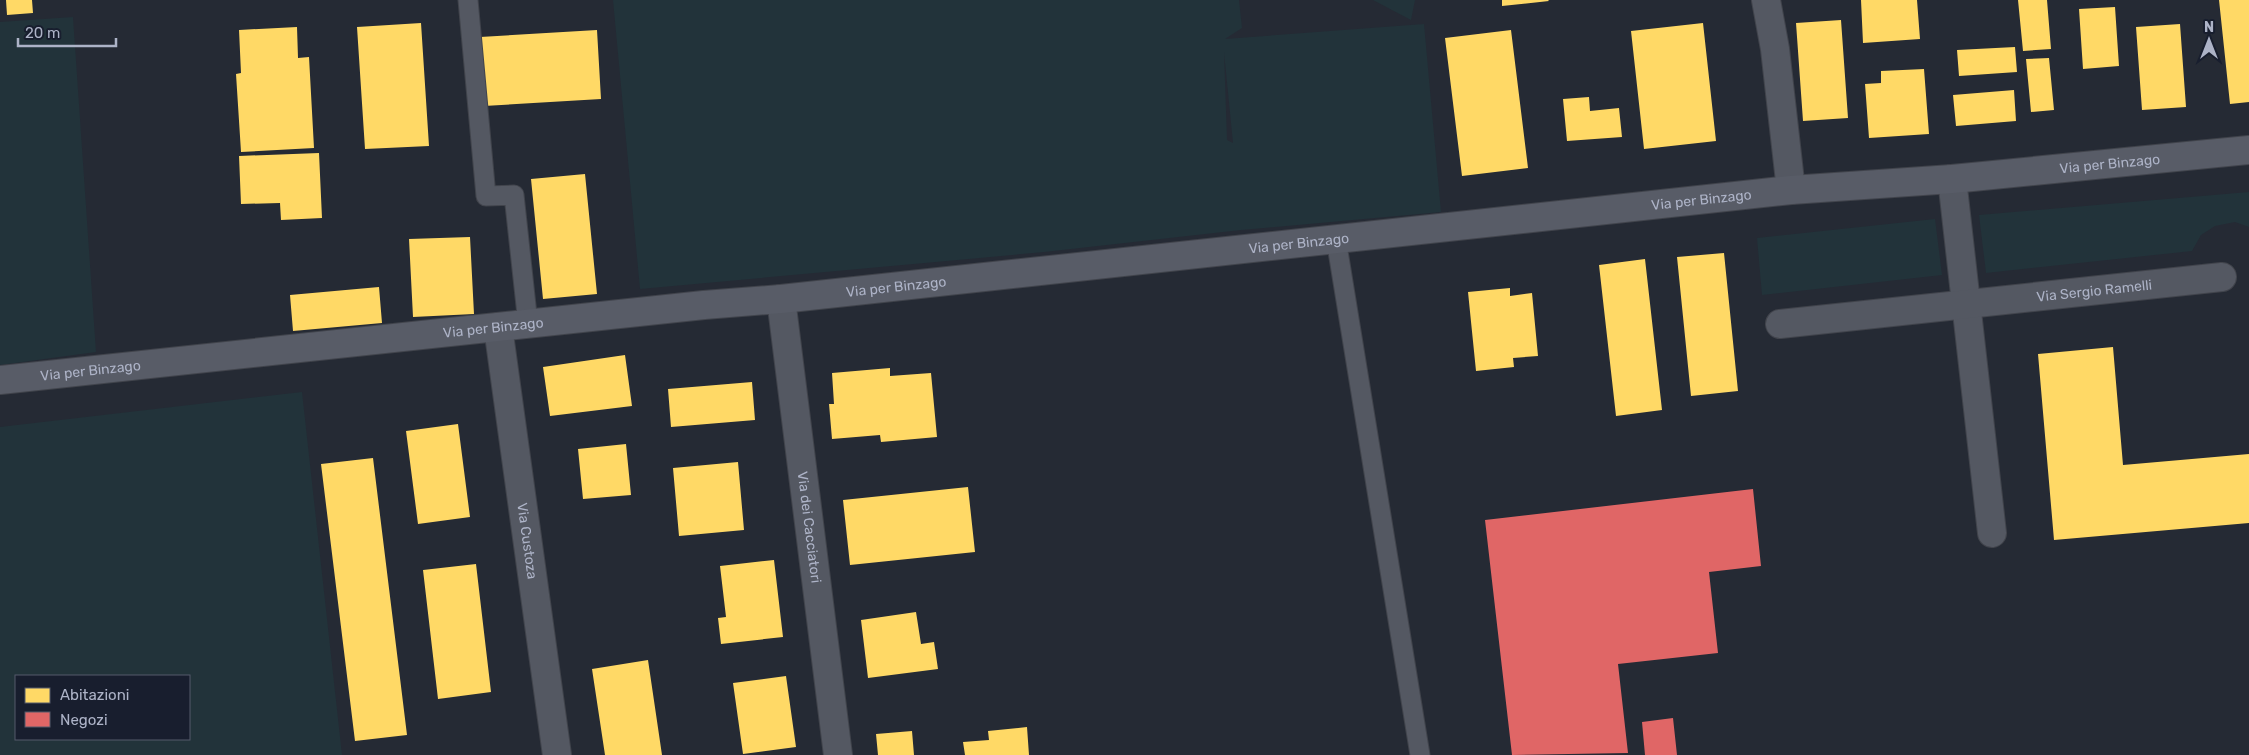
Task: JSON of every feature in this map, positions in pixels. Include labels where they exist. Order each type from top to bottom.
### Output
[{"type":"main road","name":"Via per Binzago","points":[[0,380],[782,299],[1791,190],[1952,179],[2249,150]]},
{"type":"street","points":[[1766,0],[1775,49],[1791,190]]},
{"type":"street","points":[[1952,179],[1968,305],[1992,533]]},
{"type":"street","name":"Via Sergio Ramelli","points":[[1780,324],[2222,277]]},
{"type":"street","name":"Via dei Cacciatori","points":[[782,299],[838,755]]},
{"type":"street","name":"Via Custoza","points":[[498,327],[557,755]]},
{"type":"lane","points":[[468,0],[486,196],[514,195],[528,324]]},
{"type":"lane","points":[[1336,239],[1420,755]]},
{"type":"shaded area","points":[[613,0],[1239,0],[1242,28],[1225,39],[1424,24],[1441,212],[1241,230],[1044,252],[640,289]],"holes":[[[1224,52],[1233,143],[1227,140]]]},
{"type":"shaded area","points":[[1373,0],[1415,0],[1411,20]]},
{"type":"shaded area","points":[[73,17],[96,352],[0,365],[0,22]]},
{"type":"shaded area","points":[[2249,192],[2249,227],[2235,222],[2215,226],[2201,235],[2192,251],[1986,273],[1979,215]]},
{"type":"shaded area","points":[[1935,219],[1942,275],[1762,295],[1757,238]]},
{"type":"shaded area","points":[[302,392],[342,755],[0,755],[0,427]]},
{"type":"building: Abitazioni","points":[[6,0],[32,0],[33,13],[7,15]]},
{"type":"building: Abitazioni","points":[[1502,0],[1548,0],[1549,1],[1502,6]]},
{"type":"building: Abitazioni","points":[[1861,0],[1917,0],[1920,39],[1863,43]]},
{"type":"building: Abitazioni","points":[[2018,0],[2047,0],[2051,49],[2023,51]]},
{"type":"building: Abitazioni","points":[[2219,0],[2249,0],[2249,102],[2230,104]]},
{"type":"building: Abitazioni","points":[[2115,7],[2119,66],[2083,69],[2079,9]]},
{"type":"building: Abitazioni","points":[[1841,20],[1848,118],[1803,121],[1796,23]]},
{"type":"building: Abitazioni","points":[[421,23],[429,146],[365,149],[357,27]]},
{"type":"building: Abitazioni","points":[[1703,23],[1716,141],[1644,149],[1631,31]]},
{"type":"building: Abitazioni","points":[[2180,24],[2186,107],[2142,110],[2136,27]]},
{"type":"building: Abitazioni","points":[[297,27],[298,58],[309,57],[314,148],[241,152],[236,74],[241,73],[239,30]]},
{"type":"building: Abitazioni","points":[[597,30],[601,99],[484,106],[480,37]]},
{"type":"building: Abitazioni","points":[[1511,30],[1528,168],[1462,176],[1445,38]]},
{"type":"building: Abitazioni","points":[[2015,47],[2017,72],[1959,76],[1957,50]]},
{"type":"building: Abitazioni","points":[[2049,58],[2054,110],[2031,112],[2026,59]]},
{"type":"building: Abitazioni","points":[[1924,69],[1929,134],[1869,138],[1865,84],[1881,83],[1881,71]]},
{"type":"building: Abitazioni","points":[[2014,90],[2016,121],[1956,126],[1953,95]]},
{"type":"building: Abitazioni","points":[[1589,97],[1590,111],[1619,108],[1622,137],[1567,141],[1563,99]]},
{"type":"building: Abitazioni","points":[[319,153],[322,218],[281,220],[280,203],[241,204],[239,156]]},
{"type":"building: Abitazioni","points":[[585,174],[597,294],[543,299],[531,179]]},
{"type":"building: Abitazioni","points":[[470,237],[474,314],[413,317],[409,239]]},
{"type":"building: Abitazioni","points":[[1724,253],[1738,391],[1691,396],[1677,257]]},
{"type":"building: Abitazioni","points":[[1645,259],[1662,410],[1616,416],[1599,265]]},
{"type":"building: Abitazioni","points":[[379,287],[382,323],[293,331],[290,295]]},
{"type":"building: Abitazioni","points":[[1510,288],[1510,296],[1532,293],[1538,356],[1513,358],[1514,367],[1476,371],[1468,292]]},
{"type":"building: Abitazioni","points":[[2113,347],[2123,465],[2249,454],[2249,523],[2054,540],[2038,354]]},
{"type":"building: Abitazioni","points":[[625,355],[632,406],[550,416],[543,367]]},
{"type":"building: Abitazioni","points":[[890,368],[890,376],[931,373],[937,437],[881,442],[880,435],[832,439],[829,404],[834,404],[832,373]]},
{"type":"building: Abitazioni","points":[[752,382],[755,420],[671,427],[668,389]]},
{"type":"building: Abitazioni","points":[[458,424],[470,517],[418,524],[406,431]]},
{"type":"building: Abitazioni","points":[[626,444],[631,495],[583,499],[578,449]]},
{"type":"building: Abitazioni","points":[[373,458],[407,735],[355,741],[321,464]]},
{"type":"building: Abitazioni","points":[[738,462],[744,530],[679,536],[673,468]]},
{"type":"building: Abitazioni","points":[[968,487],[975,552],[850,565],[843,500]]},
{"type":"building: Abitazioni","points":[[774,560],[783,637],[721,644],[718,618],[726,617],[720,566]]},
{"type":"building: Abitazioni","points":[[476,564],[491,692],[438,699],[423,570]]},
{"type":"building: Abitazioni","points":[[916,612],[921,644],[934,642],[938,669],[868,678],[861,620]]},
{"type":"building: Abitazioni","points":[[648,660],[662,755],[605,755],[592,669]]},
{"type":"building: Abitazioni","points":[[786,676],[796,747],[743,754],[733,683]]},
{"type":"building: Abitazioni","points":[[1027,727],[1029,755],[965,755],[963,742],[989,740],[988,731]]},
{"type":"building: Abitazioni","points":[[912,731],[914,755],[878,755],[876,734]]},
{"type":"building: Negozi","points":[[1753,489],[1761,566],[1709,572],[1718,653],[1618,664],[1628,753],[1512,755],[1485,520]]},
{"type":"building: Negozi","points":[[1673,718],[1677,755],[1645,755],[1642,722]]}]
